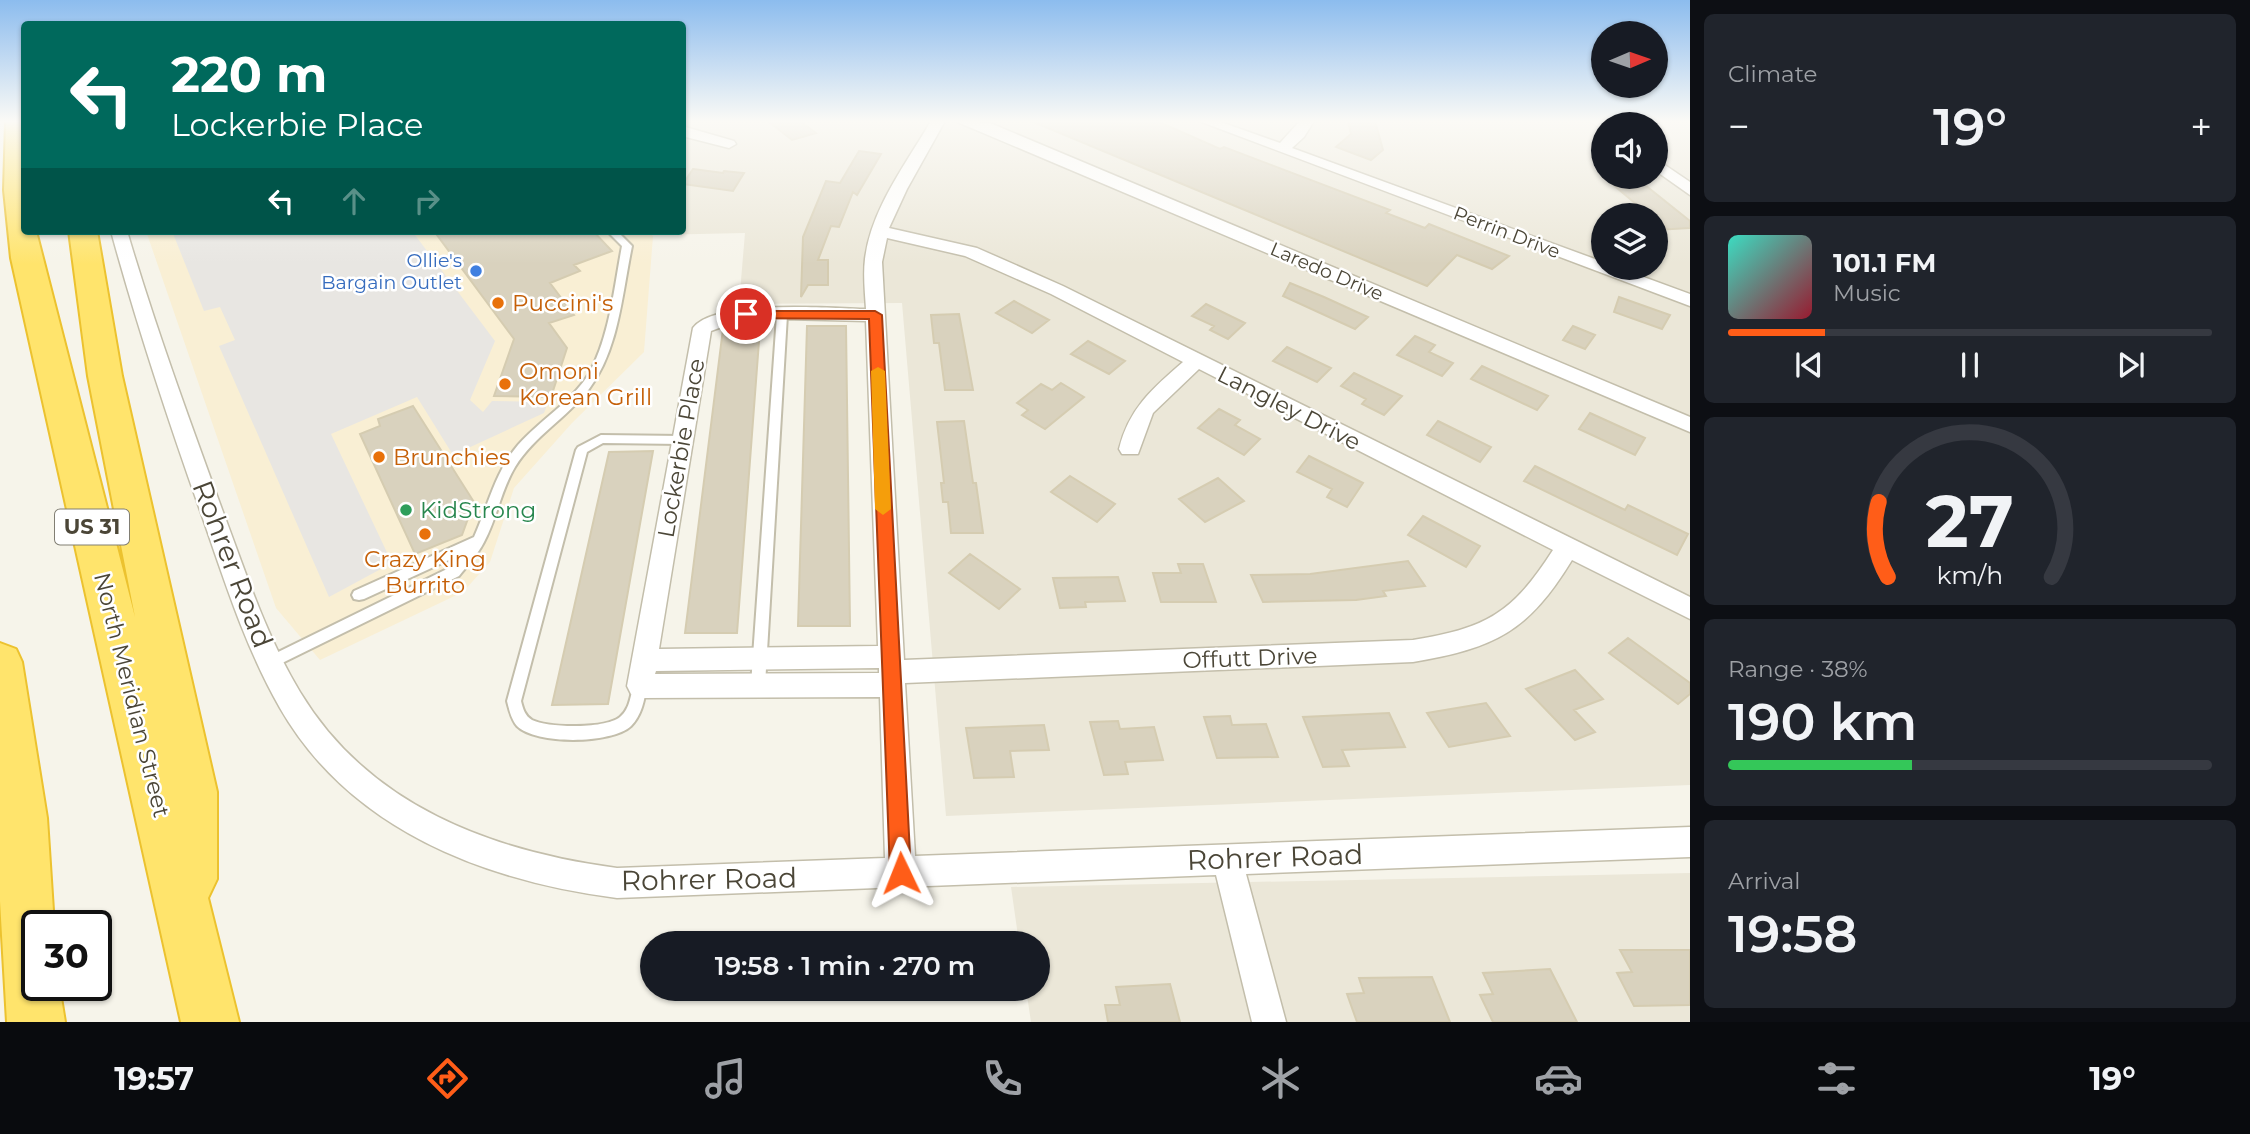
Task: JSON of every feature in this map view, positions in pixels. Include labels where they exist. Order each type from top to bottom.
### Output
[{"type":"highway","name":"North Meridian Street","points":[[15,169],[16,200],[21,229]]},
{"type":"highway","name":"North Meridian Street","points":[[22,235],[210,1022]]},
{"type":"highway","points":[[84,235],[105,376],[193,792],[190,930]]},
{"type":"highway","points":[[0,662],[11,807],[36,1022]]},
{"type":"street","points":[[901,873],[873,262],[880,231],[913,169]]},
{"type":"street","name":"Laredo Drive","points":[[1086,169],[1690,425]]},
{"type":"street","name":"Perrin Drive","points":[[1335,169],[1690,300]]},
{"type":"street","points":[[1668,173],[1690,190]]},
{"type":"street","name":"Langley Drive","points":[[880,231],[903,234],[971,252],[1057,290],[1566,549],[1690,609]]},
{"type":"street","name":"Rohrer Road","points":[[120,235],[144,316],[207,499],[271,662],[306,724],[336,764],[391,809],[437,835],[492,857],[574,879],[617,883],[1690,842]]},
{"type":"street","name":"Lockerbie Place","points":[[642,673],[702,328],[709,322],[724,317],[875,315]]},
{"type":"street","points":[[1130,449],[1133,433],[1144,408],[1196,361]]},
{"type":"street","name":"Offutt Drive","points":[[892,671],[1413,651],[1448,646],[1476,639],[1503,626],[1524,610],[1540,592],[1566,549]]},
{"type":"street","points":[[642,673],[892,671]]},
{"type":"street","points":[[1227,859],[1269,1022]]},
{"type":"lane","points":[[271,662],[454,572],[472,555],[507,469],[521,451],[586,386],[605,347],[627,246],[616,235]]},
{"type":"lane","points":[[759,672],[782,315]]},
{"type":"lane","points":[[642,673],[635,709],[623,723],[608,730],[540,731],[524,723],[514,701],[582,450],[601,439],[682,440]]},
{"type":"lane","points":[[359,595],[479,540]]},
{"type":"shaded area","points":[[686,169],[1591,169],[1591,189],[1668,189],[1668,169],[1690,169],[1690,785],[946,816],[902,303],[739,304],[745,233],[686,234]]},
{"type":"shaded area","points":[[147,235],[653,236],[644,352],[572,423],[514,488],[490,562],[463,592],[320,660],[276,608]]},
{"type":"shaded area","points":[[174,235],[415,235],[495,341],[470,400],[483,412],[492,401],[548,402],[544,413],[453,455],[417,397],[331,434],[392,563],[329,597],[219,346],[235,340],[220,307],[204,311]]},
{"type":"shaded area","points":[[1690,873],[1690,1022],[1031,1022],[1028,1001],[1050,1001],[1050,931],[1017,931],[1011,887]]},
{"type":"building","points":[[693,169],[744,173],[733,191],[686,184]]},
{"type":"building","points":[[848,169],[872,169],[857,195],[853,192],[839,227],[831,226],[818,260],[828,260],[828,285],[808,285],[801,297],[803,237],[826,181],[840,183]]},
{"type":"building","points":[[1145,169],[1281,169],[1390,210],[1386,213],[1425,228],[1429,224],[1509,256],[1492,269],[1457,255],[1427,286]]},
{"type":"building","points":[[1618,189],[1650,189],[1668,203],[1635,203]]},
{"type":"building","points":[[1668,203],[1690,221],[1690,228],[1668,229]]},
{"type":"building","points":[[437,235],[597,235],[612,251],[574,265],[580,271],[550,283],[574,315],[549,323],[567,348],[551,397],[494,396],[514,339]]},
{"type":"building","points":[[1290,283],[1368,317],[1355,329],[1283,296]]},
{"type":"building","points":[[1619,297],[1670,315],[1662,329],[1614,312]]},
{"type":"building","points":[[1014,301],[1049,320],[1032,333],[996,313]]},
{"type":"building","points":[[1206,304],[1245,323],[1228,339],[1210,330],[1214,326],[1192,316]]},
{"type":"building","points":[[959,314],[973,390],[945,390],[939,343],[934,343],[931,315]]},
{"type":"building","points":[[807,326],[846,326],[850,626],[798,626]]},
{"type":"building","points":[[1573,326],[1595,335],[1585,349],[1563,340]]},
{"type":"building","points":[[760,328],[737,633],[685,633],[723,329]]},
{"type":"building","points":[[1415,336],[1435,345],[1429,352],[1453,363],[1442,376],[1397,355]]},
{"type":"building","points":[[1088,341],[1125,361],[1109,374],[1071,354]]},
{"type":"building","points":[[1287,347],[1331,368],[1317,382],[1273,361]]},
{"type":"building","points":[[1482,366],[1548,396],[1537,410],[1471,379]]},
{"type":"building","points":[[1354,373],[1402,396],[1384,415],[1362,404],[1366,399],[1341,386]]},
{"type":"building","points":[[1061,383],[1084,397],[1045,429],[1022,415],[1028,410],[1017,403],[1041,384],[1052,390]]},
{"type":"building","points":[[413,406],[474,502],[462,535],[415,554],[360,434],[380,426],[378,419]]},
{"type":"building","points":[[1219,409],[1240,420],[1235,425],[1260,439],[1244,455],[1198,428]]},
{"type":"building","points":[[1590,413],[1645,438],[1635,455],[1579,429]]},
{"type":"building","points":[[964,421],[983,533],[951,533],[948,502],[943,502],[941,483],[944,483],[937,422]]},
{"type":"building","points":[[1438,421],[1491,447],[1480,462],[1427,435]]},
{"type":"building","points":[[653,451],[608,704],[552,705],[609,452]]},
{"type":"building","points":[[1309,456],[1363,483],[1347,507],[1327,497],[1332,489],[1297,472]]},
{"type":"building","points":[[1535,466],[1625,510],[1628,505],[1688,534],[1677,555],[1524,481]]},
{"type":"building","points":[[1070,476],[1115,504],[1097,522],[1051,492]]},
{"type":"building","points":[[1218,478],[1244,501],[1205,522],[1179,499]]},
{"type":"building","points":[[1423,516],[1480,546],[1466,567],[1408,535]]},
{"type":"building","points":[[970,554],[1020,589],[999,609],[949,573]]},
{"type":"building","points":[[1408,561],[1425,586],[1383,591],[1386,596],[1356,600],[1263,602],[1251,575],[1310,574]]},
{"type":"building","points":[[1178,564],[1203,564],[1216,602],[1161,602],[1153,573],[1181,573]]},
{"type":"building","points":[[1118,577],[1125,601],[1085,602],[1086,607],[1060,608],[1053,578]]},
{"type":"building","points":[[1628,638],[1690,683],[1690,694],[1678,704],[1609,653]]},
{"type":"building","points":[[1575,670],[1603,699],[1574,710],[1595,732],[1575,740],[1526,689]]},
{"type":"building","points":[[1486,703],[1510,736],[1449,747],[1427,713]]},
{"type":"building","points":[[1389,713],[1405,747],[1342,750],[1349,766],[1323,767],[1303,717]]},
{"type":"building","points":[[1230,716],[1232,725],[1266,724],[1278,757],[1217,758],[1204,717]]},
{"type":"building","points":[[1118,721],[1120,729],[1154,727],[1163,760],[1125,762],[1128,774],[1104,775],[1090,722]]},
{"type":"building","points":[[1044,725],[1049,750],[1010,751],[1014,777],[974,778],[966,728]]},
{"type":"building","points":[[1620,950],[1690,950],[1690,1005],[1634,1006],[1617,973],[1632,972]]},
{"type":"building","points":[[1550,969],[1577,1022],[1493,1022],[1480,995],[1493,994],[1483,973]]},
{"type":"building","points":[[1432,977],[1450,1022],[1357,1022],[1347,994],[1364,993],[1359,978]]},
{"type":"building","points":[[1170,984],[1180,1022],[1108,1022],[1105,1005],[1120,1005],[1116,987]]},
{"type":"slow traffic","points":[[878,371],[883,509]]},
{"type":"place","name":"Ollie's Bargain Outlet","points":[[476,271]]},
{"type":"place","name":"Puccini's","points":[[498,303]]},
{"type":"place","name":"Omoni Korean Grill","points":[[505,384]]},
{"type":"place","name":"Brunchies","points":[[379,457]]},
{"type":"place","name":"KidStrong","points":[[406,510]]},
{"type":"place","name":"Crazy King Burrito","points":[[425,534]]},
{"type":"route","points":[[746,314],[875,315],[901,873]]}]
